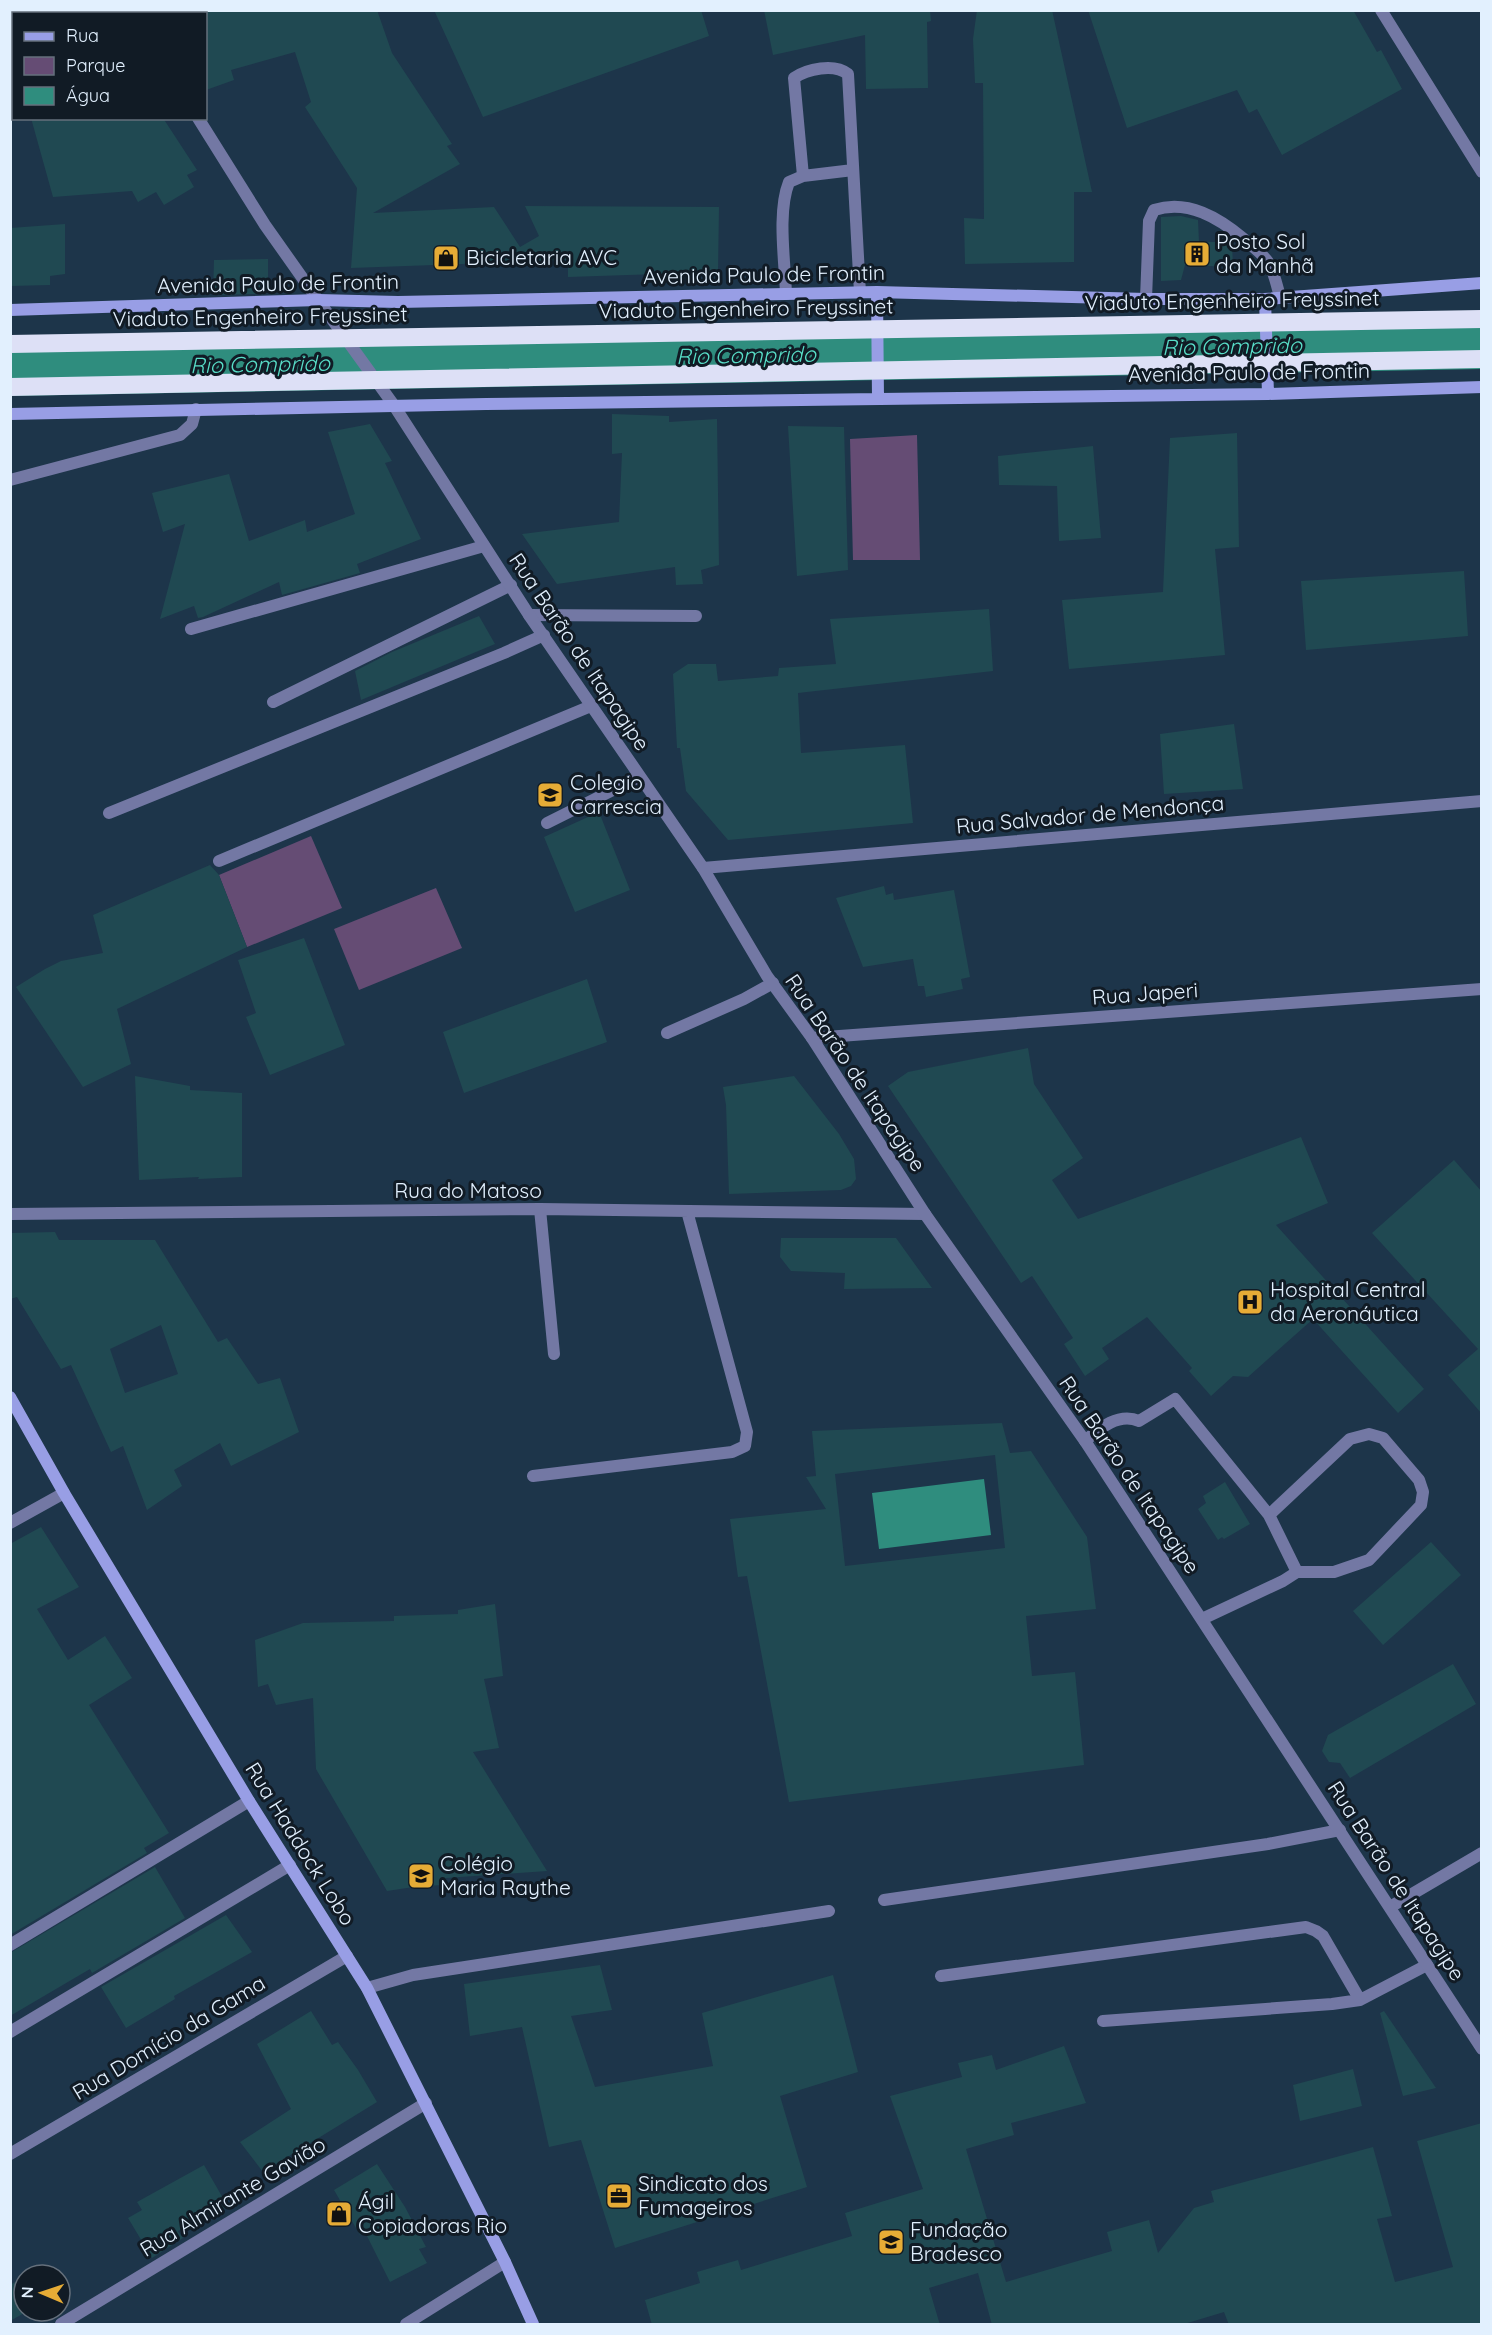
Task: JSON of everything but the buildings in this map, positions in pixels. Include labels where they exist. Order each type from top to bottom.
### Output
[{"type":"highway","name":"Viaduto Engenheiro Freyssinet","points":[[10,344],[1482,319]]},
{"type":"highway","points":[[10,387],[1482,359]]},
{"type":"main road","name":"Avenida Paulo de Frontin","points":[[10,310],[877,292],[1146,299],[1265,298],[1482,283]]},
{"type":"main road","points":[[877,292],[878,399]]},
{"type":"main road","points":[[1265,298],[1268,394]]},
{"type":"main road","name":"Avenida Paulo de Frontin","points":[[10,414],[393,405],[1268,394],[1482,387]]},
{"type":"main road","name":"Rua Haddock Lobo","points":[[10,1397],[64,1493],[249,1801],[367,1988],[505,2262],[533,2325]]},
{"type":"street","points":[[1381,10],[1482,172]]},
{"type":"street","points":[[803,176],[793,87],[794,78],[801,73],[832,67],[842,69],[848,74],[861,293]]},
{"type":"street","name":"Rua Barão de Itapagipe","points":[[199,120],[265,225],[393,405],[530,615],[703,868],[773,983],[812,1038],[925,1214],[1085,1441],[1482,2049]]},
{"type":"street","points":[[786,294],[784,230],[785,193],[789,182],[803,176],[853,170]]},
{"type":"street","points":[[1146,299],[1149,221],[1154,210],[1161,207],[1193,208],[1209,214],[1233,230],[1259,251],[1269,263],[1280,297]]},
{"type":"street","points":[[10,480],[180,435],[192,424],[196,409]]},
{"type":"street","points":[[191,629],[484,546]]},
{"type":"street","points":[[273,702],[511,585]]},
{"type":"street","points":[[530,615],[696,616]]},
{"type":"street","points":[[109,813],[493,658],[544,635]]},
{"type":"street","points":[[219,861],[591,706]]},
{"type":"street","points":[[547,823],[639,777]]},
{"type":"street","name":"Rua Salvador de Mendonça","points":[[703,868],[1482,801]]},
{"type":"street","points":[[667,1033],[744,999],[773,983]]},
{"type":"street","name":"Rua Japeri","points":[[812,1038],[1482,989]]},
{"type":"street","points":[[540,1209],[554,1354]]},
{"type":"street","name":"Rua do Matoso","points":[[10,1214],[540,1209],[925,1214]]},
{"type":"street","points":[[533,1476],[732,1452],[745,1446],[747,1432],[687,1211]]},
{"type":"street","points":[[1085,1441],[1101,1426],[1131,1418],[1139,1421],[1175,1399],[1269,1515],[1297,1572]]},
{"type":"street","points":[[1202,1619],[1283,1581],[1297,1572],[1334,1572],[1369,1560],[1421,1505],[1423,1492],[1419,1480],[1383,1438],[1369,1434],[1350,1439],[1269,1515]]},
{"type":"street","points":[[10,1523],[64,1493]]},
{"type":"street","points":[[10,1945],[249,1801]]},
{"type":"street","points":[[884,1900],[1268,1844],[1340,1830]]},
{"type":"street","points":[[1390,1907],[1482,1853]]},
{"type":"street","points":[[10,2032],[290,1865]]},
{"type":"street","points":[[367,1988],[413,1975],[829,1911]]},
{"type":"street","points":[[941,1976],[1306,1928],[1317,1930],[1323,1936],[1360,2000]]},
{"type":"street","name":"Rua Domício da Gama","points":[[10,2154],[347,1956]]},
{"type":"street","points":[[1103,2021],[1360,2000],[1427,1965]]},
{"type":"street","name":"Rua Almirante Gavião","points":[[62,2325],[426,2103]]},
{"type":"street","points":[[406,2325],[505,2262]]},
{"type":"green space","points":[[917,435],[920,560],[853,560],[850,439]]},
{"type":"green space","points":[[311,836],[342,908],[247,947],[219,875]]},
{"type":"green space","points":[[436,888],[462,948],[359,990],[334,929]]},
{"type":"water","points":[[984,1479],[991,1535],[879,1549],[872,1493]]},
{"type":"waterway","name":"Rio Comprido","points":[[10,369],[1482,342]]},
{"type":"place","name":"Posto Sol da Manhã","points":[[1197,254]]},
{"type":"place","name":"Bicicletaria AVC","points":[[446,258]]},
{"type":"place","name":"Colegio Carrescia","points":[[550,795]]},
{"type":"place","name":"Hospital Central da Aeronáutica","points":[[1250,1302]]},
{"type":"place","name":"Colégio Maria Raythe","points":[[421,1876]]},
{"type":"place","name":"Sindicato dos Fumageiros","points":[[619,2196]]},
{"type":"place","name":"Ágil Copiadoras Rio","points":[[339,2214]]},
{"type":"place","name":"Fundação Bradesco","points":[[891,2242]]}]
